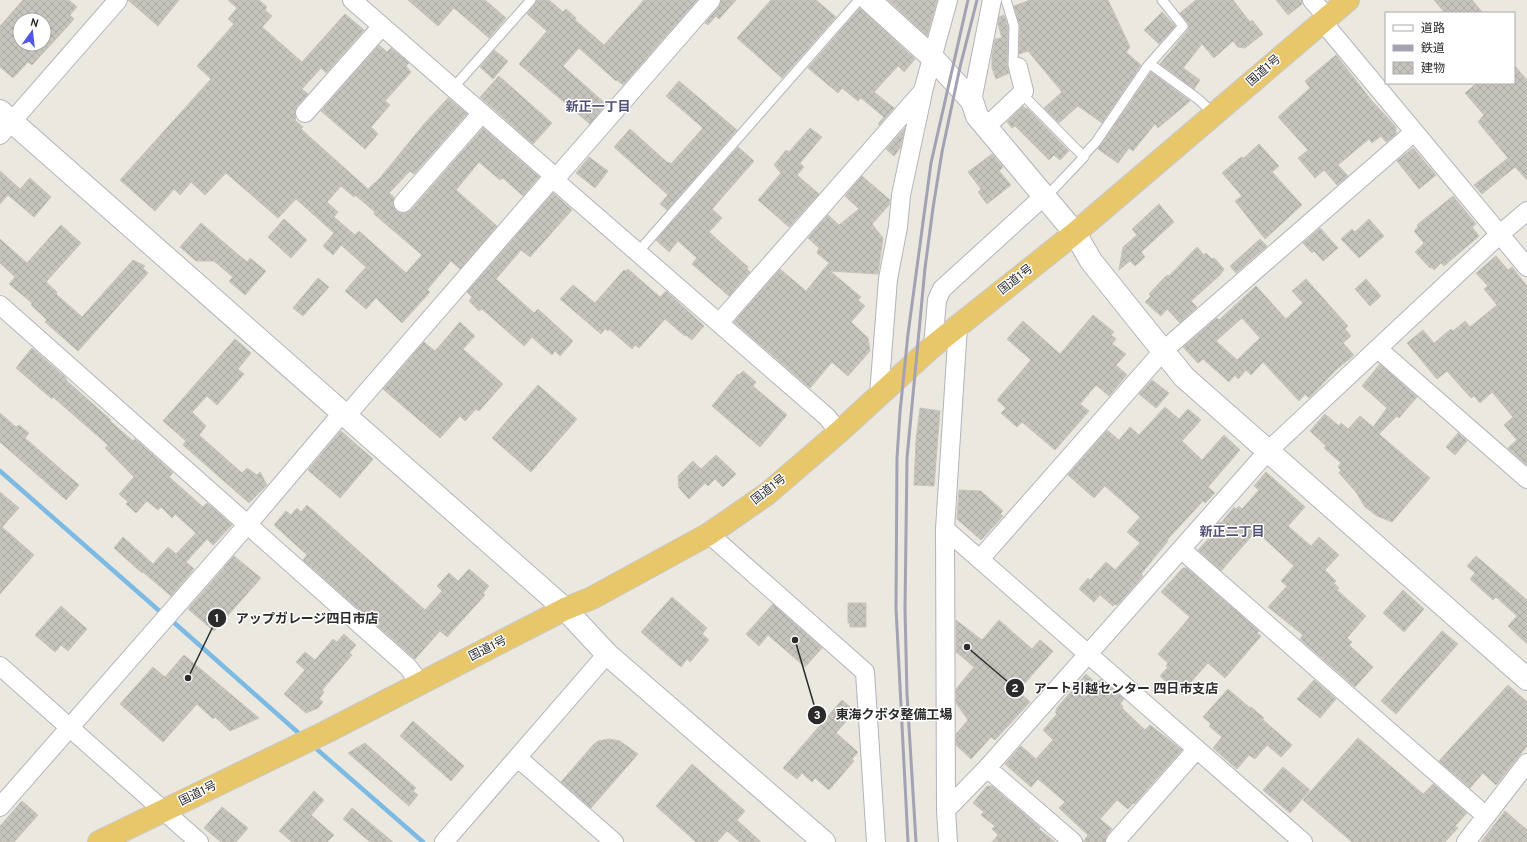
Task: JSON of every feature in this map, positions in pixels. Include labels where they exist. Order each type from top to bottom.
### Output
[{"type":"highway","name":"国道1号","points":[[99,842],[290,748],[326,732],[565,609],[592,598],[709,534],[767,494],[839,432],[933,346],[1075,233],[1348,0]]},
{"type":"street","points":[[118,0],[4,122],[344,414],[565,609],[607,654],[824,842]]},
{"type":"street","points":[[352,0],[555,177],[558,184],[720,322],[827,417],[839,432]]},
{"type":"street","points":[[0,807],[344,414],[711,0]]},
{"type":"street","points":[[869,0],[932,57],[972,101],[977,116],[1075,233],[1091,261],[1184,377],[1527,679]]},
{"type":"street","points":[[879,395],[888,279],[898,227],[901,195],[923,91],[948,0]]},
{"type":"street","points":[[972,101],[992,0]]},
{"type":"street","points":[[1312,0],[1324,19],[1414,132],[1527,267]]},
{"type":"street","points":[[305,113],[382,26]]},
{"type":"street","points":[[986,127],[1024,91],[1018,67]]},
{"type":"street","points":[[720,322],[923,91]]},
{"type":"street","points":[[403,203],[482,113]]},
{"type":"street","points":[[980,559],[1163,351],[1414,132]]},
{"type":"street","points":[[933,346],[937,300],[942,289],[1044,197]]},
{"type":"street","points":[[946,810],[987,768],[1182,550],[1268,451],[1500,234],[1527,211]]},
{"type":"street","points":[[0,305],[408,667],[420,683]]},
{"type":"street","points":[[948,842],[946,810],[945,529],[958,326]]},
{"type":"street","points":[[1378,349],[1527,478]]},
{"type":"street","points":[[945,529],[1303,842]]},
{"type":"street","points":[[709,534],[865,672],[876,842]]},
{"type":"street","points":[[1182,550],[1486,816]]},
{"type":"street","points":[[445,842],[607,654]]},
{"type":"street","points":[[0,666],[199,842]]},
{"type":"street","points":[[1115,842],[1197,749]]},
{"type":"street","points":[[518,758],[614,842]]},
{"type":"street","points":[[1466,842],[1527,763]]},
{"type":"street","points":[[987,768],[1073,842]]},
{"type":"lane","points":[[453,88],[531,0]]},
{"type":"lane","points":[[638,252],[859,0]]},
{"type":"lane","points":[[1006,0],[1014,26],[1013,65],[1018,67]]},
{"type":"lane","points":[[1044,197],[1084,157],[1083,156],[1096,142],[1150,64],[1183,26],[1162,0]]},
{"type":"lane","points":[[1150,64],[1198,99],[1214,114]]},
{"type":"lane","points":[[1022,94],[1083,156]]},
{"type":"building","points":[[23,0],[69,0],[77,7],[70,15],[74,19],[52,43],[52,12],[12,12]]},
{"type":"building","points":[[128,0],[179,0],[158,26]]},
{"type":"building","points":[[228,0],[259,0],[267,7],[265,10],[272,16],[262,27],[302,62],[345,14],[364,30],[326,73],[321,68],[302,89],[308,94],[297,106],[295,111],[295,120],[303,127],[301,129],[368,189],[380,178],[424,124],[448,98],[467,114],[414,174],[410,171],[389,193],[394,197],[393,206],[396,211],[406,213],[411,210],[483,128],[539,177],[523,196],[503,178],[500,180],[479,162],[456,190],[497,226],[460,269],[451,261],[427,290],[430,292],[402,323],[376,298],[366,309],[345,291],[366,267],[341,245],[333,255],[323,246],[334,233],[296,199],[278,218],[226,173],[205,195],[191,182],[180,195],[174,189],[155,211],[120,180],[211,79],[197,66],[234,24],[228,19],[237,8]],"holes":[[[341,186],[354,197],[355,195],[375,212],[374,214],[422,255],[406,273],[359,231],[355,235],[334,217],[338,212],[327,202]]]},
{"type":"building","points":[[408,0],[485,0],[506,18],[489,38],[454,8],[438,26]]},
{"type":"building","points":[[537,0],[549,0],[563,12],[566,9],[576,18],[575,20],[604,45],[644,0],[697,0],[623,85],[617,80],[616,81],[579,48],[563,66],[606,104],[590,124],[519,64],[547,31],[527,14]]},
{"type":"building","points":[[721,0],[736,0],[719,19],[716,16],[708,25],[705,23],[719,7]]},
{"type":"building","points":[[771,0],[816,0],[836,17],[782,78],[737,38]]},
{"type":"building","points":[[888,0],[937,0],[927,36]]},
{"type":"building","points":[[1030,0],[1108,0],[1130,47],[1126,52],[1141,65],[1102,123],[1078,106],[1059,123],[1044,108],[1062,92],[1028,51],[1019,54],[1020,26],[1014,6]]},
{"type":"building","points":[[1196,0],[1233,0],[1250,22],[1252,20],[1263,34],[1245,48],[1238,47],[1233,41],[1214,58],[1202,44],[1183,68],[1200,80],[1194,89],[1160,64],[1188,30],[1189,24],[1180,13]]},
{"type":"building","points":[[1276,0],[1302,0],[1302,4],[1288,15]]},
{"type":"building","points":[[1434,0],[1472,0],[1482,12],[1444,12]]},
{"type":"building","points":[[860,8],[915,59],[904,72],[898,66],[874,92],[894,108],[879,125],[878,124],[884,117],[861,98],[858,101],[842,88],[838,93],[808,68]]},
{"type":"building","points":[[12,12],[12,52],[44,52],[32,65],[28,62],[13,78],[0,67],[0,26]]},
{"type":"building","points":[[1162,12],[1175,26],[1159,44],[1144,30]]},
{"type":"building","points":[[1004,15],[1008,27],[1007,65],[1009,73],[996,79],[992,68],[992,56],[995,39],[1002,38],[998,24],[999,17]]},
{"type":"building","points":[[379,45],[387,52],[391,48],[409,63],[406,66],[411,72],[385,101],[390,105],[371,127],[378,134],[365,149],[321,111]]},
{"type":"building","points":[[494,50],[508,61],[493,79],[480,67]]},
{"type":"building","points":[[1336,55],[1372,101],[1396,127],[1396,134],[1386,142],[1381,136],[1372,143],[1369,139],[1338,165],[1348,176],[1337,185],[1324,170],[1315,178],[1298,158],[1308,150],[1278,117],[1310,88],[1305,81]]},
{"type":"building","points":[[1515,66],[1527,80],[1527,180],[1515,167],[1482,194],[1474,185],[1508,158],[1478,122],[1484,115],[1465,93],[1476,84],[1515,84]]},
{"type":"building","points":[[1151,72],[1190,101],[1158,128],[1155,124],[1133,151],[1129,148],[1118,163],[1098,149]]},
{"type":"building","points":[[499,76],[552,123],[533,144],[480,97]]},
{"type":"building","points":[[679,81],[737,130],[667,210],[660,204],[668,195],[614,147],[630,129],[671,164],[703,128],[666,96]]},
{"type":"building","points":[[1023,106],[1026,109],[1027,108],[1069,151],[1060,160],[1054,155],[1049,160],[1015,126],[1012,128],[1007,122]]},
{"type":"building","points":[[810,128],[822,137],[800,163],[804,167],[797,175],[819,194],[789,227],[758,200],[781,173],[774,165],[786,150],[789,152]]},
{"type":"building","points":[[905,128],[900,148],[894,156],[886,149]]},
{"type":"building","points":[[1259,144],[1279,166],[1272,172],[1302,205],[1265,239],[1235,201],[1242,196],[1222,173],[1241,157],[1244,158]]},
{"type":"building","points":[[738,147],[754,161],[712,209],[722,218],[709,232],[748,267],[747,269],[750,272],[729,296],[692,264],[697,258],[678,241],[669,252],[656,240]]},
{"type":"building","points":[[1413,148],[1436,175],[1419,189],[1397,161]]},
{"type":"building","points":[[992,154],[1003,167],[999,171],[1011,185],[987,204],[978,192],[981,189],[968,172]]},
{"type":"building","points":[[589,157],[608,171],[595,188],[576,173]]},
{"type":"building","points":[[0,171],[20,189],[30,178],[51,197],[34,217],[8,195],[0,204]]},
{"type":"building","points":[[862,176],[890,200],[889,205],[872,224],[883,238],[878,274],[830,271],[861,297],[858,300],[865,306],[851,322],[868,338],[870,351],[848,376],[832,362],[810,388],[734,322],[780,269],[806,291],[829,263],[817,253],[819,248],[808,238],[828,215],[839,225],[859,209],[845,196]]},
{"type":"building","points":[[553,193],[572,210],[530,257],[521,250],[496,279],[534,313],[538,309],[573,341],[560,356],[555,351],[552,355],[532,337],[524,346],[482,309],[479,311],[469,301],[472,297],[467,292]]},
{"type":"building","points":[[1453,196],[1476,224],[1472,227],[1479,236],[1444,266],[1441,263],[1434,270],[1432,267],[1430,268],[1415,252],[1424,243],[1414,231],[1418,227],[1417,225]]},
{"type":"building","points":[[1159,204],[1174,222],[1141,252],[1145,257],[1135,266],[1130,261],[1119,270],[1123,247],[1137,235],[1132,229]]},
{"type":"building","points":[[284,219],[307,240],[291,258],[268,237]]},
{"type":"building","points":[[1369,219],[1384,236],[1359,258],[1341,239],[1352,229],[1355,232]]},
{"type":"building","points":[[201,223],[247,262],[250,258],[266,271],[245,295],[229,281],[233,277],[214,261],[196,261],[180,247]]},
{"type":"building","points":[[61,225],[81,243],[46,282],[57,292],[56,294],[82,317],[133,260],[145,266],[143,268],[148,273],[78,351],[45,322],[47,320],[31,305],[32,303],[9,284],[15,277],[0,263],[0,239],[27,263]]},
{"type":"building","points":[[1320,228],[1338,248],[1323,261],[1314,251],[1312,253],[1303,243]]},
{"type":"building","points":[[1260,239],[1267,246],[1236,273],[1230,266]]},
{"type":"building","points":[[1197,247],[1204,255],[1206,253],[1212,259],[1214,258],[1224,269],[1220,275],[1191,301],[1197,307],[1180,323],[1167,309],[1161,316],[1145,302],[1151,296],[1149,294],[1164,278],[1168,275],[1169,276]]},
{"type":"building","points":[[1496,256],[1508,270],[1512,267],[1527,286],[1527,465],[1508,448],[1517,440],[1504,425],[1513,417],[1492,392],[1480,403],[1474,396],[1471,398],[1447,371],[1437,379],[1407,343],[1423,330],[1434,343],[1451,329],[1453,331],[1465,321],[1470,327],[1497,305],[1484,289],[1488,286],[1476,273]]},
{"type":"building","points":[[628,269],[660,297],[666,291],[704,326],[692,340],[665,319],[639,348],[635,345],[632,349],[609,329],[608,331],[605,329],[601,334],[560,299],[573,285],[595,303],[624,270],[626,271]]},
{"type":"building","points":[[318,278],[329,287],[303,316],[293,308]]},
{"type":"building","points":[[1306,279],[1348,326],[1345,329],[1351,336],[1343,343],[1354,355],[1336,370],[1309,398],[1305,394],[1299,401],[1263,362],[1251,375],[1246,370],[1238,379],[1235,375],[1229,382],[1203,359],[1198,363],[1183,347],[1217,318],[1219,320],[1256,286],[1286,319],[1303,303],[1292,291]],"holes":[[[1242,318],[1260,338],[1237,360],[1216,341]]]},
{"type":"building","points":[[1366,279],[1381,296],[1370,306],[1355,289]]},
{"type":"building","points":[[1093,315],[1114,332],[1111,335],[1116,339],[1112,344],[1126,354],[1116,365],[1127,375],[1109,396],[1096,385],[1080,404],[1089,411],[1055,450],[1022,422],[1017,427],[1001,413],[1006,408],[997,400],[1031,360],[1007,339],[1023,321],[1060,354]]},
{"type":"building","points":[[460,322],[475,336],[463,349],[503,384],[479,411],[476,409],[465,421],[460,416],[440,438],[383,389],[424,342],[435,351]]},
{"type":"building","points":[[235,339],[251,353],[238,369],[244,374],[217,405],[207,396],[192,412],[206,426],[199,435],[242,473],[247,468],[257,475],[260,472],[267,485],[249,503],[183,445],[186,441],[163,421]]},
{"type":"building","points":[[32,348],[111,420],[110,421],[133,441],[135,439],[173,473],[169,477],[203,507],[207,503],[232,525],[213,545],[207,539],[186,562],[194,569],[171,596],[114,548],[123,537],[153,564],[168,547],[176,554],[196,533],[175,514],[172,518],[161,507],[158,510],[147,501],[136,513],[126,504],[128,502],[119,494],[134,477],[105,448],[108,445],[53,397],[52,399],[16,368]]},
{"type":"building","points":[[1380,364],[1417,397],[1399,418],[1397,416],[1379,434],[1430,478],[1392,522],[1377,516],[1365,507],[1356,492],[1339,473],[1341,470],[1338,467],[1341,463],[1324,448],[1326,446],[1310,431],[1325,414],[1339,426],[1341,423],[1348,429],[1360,416],[1373,427],[1387,408],[1362,386]]},
{"type":"building","points":[[743,371],[756,382],[753,386],[787,415],[760,447],[712,406],[738,374],[739,375]]},
{"type":"building","points":[[1152,380],[1169,393],[1156,408],[1139,394]]},
{"type":"building","points":[[538,385],[577,419],[531,472],[492,438]]},
{"type":"building","points":[[1165,407],[1179,419],[1188,409],[1201,420],[1182,441],[1202,460],[1224,435],[1240,450],[1208,487],[1215,493],[1205,503],[1203,501],[1167,540],[1168,541],[1141,574],[1143,576],[1117,605],[1115,604],[1113,606],[1100,595],[1094,602],[1079,589],[1088,578],[1090,580],[1106,562],[1115,570],[1140,543],[1127,532],[1140,517],[1105,486],[1094,498],[1068,475],[1107,430],[1119,440],[1130,427],[1139,435]]},
{"type":"building","points":[[920,408],[940,411],[934,486],[914,485],[916,440]]},
{"type":"building","points":[[0,413],[16,427],[19,425],[29,433],[25,438],[79,485],[66,500],[0,442]]},
{"type":"building","points":[[341,431],[373,459],[340,498],[308,470]]},
{"type":"building","points":[[1458,433],[1467,441],[1455,455],[1446,447]]},
{"type":"building","points":[[716,455],[736,474],[723,487],[715,479],[708,486],[705,483],[689,499],[679,488],[678,476],[693,461],[701,469]]},
{"type":"building","points":[[1266,472],[1305,507],[1288,526],[1311,546],[1319,537],[1339,555],[1325,570],[1336,581],[1334,583],[1339,588],[1337,590],[1366,616],[1347,638],[1352,642],[1349,645],[1373,667],[1355,687],[1300,639],[1303,635],[1268,607],[1287,586],[1281,581],[1294,566],[1256,531],[1221,571],[1198,550],[1210,537],[1208,535],[1219,522],[1221,523],[1234,507],[1236,509],[1239,506],[1242,509],[1259,490],[1254,486]]},
{"type":"building","points":[[959,490],[981,491],[1003,511],[1000,514],[1003,516],[981,540],[957,519]]},
{"type":"building","points":[[0,492],[19,508],[2,527],[34,555],[0,594]]},
{"type":"building","points":[[307,505],[425,610],[442,591],[437,586],[449,573],[458,581],[469,569],[489,586],[483,593],[485,595],[447,637],[440,631],[415,659],[303,560],[307,555],[274,525],[286,511],[291,515],[297,508],[301,512]]},
{"type":"building","points":[[234,556],[261,578],[214,631],[188,609]]},
{"type":"building","points":[[1476,556],[1527,600],[1527,644],[1508,626],[1517,616],[1496,597],[1493,600],[1470,579],[1475,573],[1467,566]]},
{"type":"building","points":[[1183,568],[1187,568],[1259,631],[1257,633],[1261,636],[1225,678],[1208,663],[1180,694],[1160,676],[1168,667],[1166,666],[1168,663],[1158,654],[1190,617],[1161,592]]},
{"type":"building","points":[[1403,590],[1424,609],[1404,632],[1383,613]]},
{"type":"building","points":[[672,597],[707,628],[702,634],[709,640],[690,662],[687,659],[681,667],[641,632]]},
{"type":"building","points":[[848,603],[866,603],[866,627],[850,627],[850,623],[848,623]]},
{"type":"building","points":[[773,604],[822,648],[805,667],[768,635],[759,646],[746,634]]},
{"type":"building","points":[[61,606],[87,629],[68,651],[61,645],[55,652],[35,635]]},
{"type":"building","points":[[956,620],[982,640],[999,620],[1032,649],[1040,640],[1053,651],[1018,691],[1030,702],[995,740],[991,737],[971,759],[956,745],[956,734],[968,720],[956,703],[956,689],[974,667],[956,652]]},
{"type":"building","points":[[1442,631],[1458,644],[1396,714],[1381,701]]},
{"type":"building","points":[[344,634],[356,645],[349,653],[352,655],[322,690],[324,692],[319,699],[323,702],[318,708],[306,713],[284,694],[305,670],[296,662],[305,652],[315,660],[333,639],[337,642]]},
{"type":"building","points":[[184,655],[259,718],[230,731],[215,717],[213,719],[197,704],[163,742],[120,704],[153,667],[165,677]]},
{"type":"building","points":[[1086,674],[1096,683],[1101,679],[1124,699],[1120,704],[1123,706],[1122,708],[1145,730],[1150,725],[1182,750],[1134,804],[1133,803],[1128,809],[1117,800],[1100,819],[1112,829],[1107,835],[1105,842],[1083,842],[1088,835],[1059,808],[1065,802],[1038,779],[1031,787],[1005,764],[1021,746],[1036,759],[1053,740],[1043,730],[1057,714],[1055,712],[1057,711],[1056,709]]},
{"type":"building","points":[[1314,680],[1336,699],[1320,718],[1297,699]]},
{"type":"building","points":[[1508,685],[1527,702],[1527,746],[1496,785],[1483,773],[1470,788],[1439,761]]},
{"type":"building","points":[[1228,689],[1264,718],[1262,719],[1292,745],[1281,757],[1267,745],[1255,759],[1249,755],[1237,769],[1213,748],[1222,737],[1209,726],[1211,724],[1203,717]]},
{"type":"building","points":[[842,700],[855,711],[836,733],[858,752],[852,759],[854,761],[829,790],[815,778],[812,782],[802,773],[797,779],[783,768]]},
{"type":"building","points":[[413,721],[464,766],[451,781],[400,736]]},
{"type":"building","points":[[1358,738],[1423,794],[1433,784],[1467,813],[1455,826],[1458,828],[1445,842],[1352,842],[1303,800]]},
{"type":"building","points":[[609,739],[620,741],[638,754],[591,808],[561,782],[593,745],[598,741]]},
{"type":"building","points":[[365,743],[416,788],[413,791],[418,795],[409,806],[348,753]]},
{"type":"building","points":[[692,764],[745,811],[737,820],[761,842],[740,842],[727,831],[717,842],[696,842],[656,806]]},
{"type":"building","points":[[1283,767],[1310,790],[1290,813],[1263,790]]},
{"type":"building","points":[[987,786],[992,786],[1055,842],[992,842],[998,835],[992,829],[995,826],[981,815],[984,812],[973,803]]},
{"type":"building","points":[[314,791],[324,800],[311,815],[334,835],[327,842],[292,842],[279,831]]},
{"type":"building","points":[[22,801],[38,815],[14,842],[0,842],[0,826]]},
{"type":"building","points":[[222,807],[248,828],[236,842],[221,842],[204,828]]},
{"type":"building","points":[[352,808],[393,842],[370,842],[343,819]]},
{"type":"building","points":[[1505,811],[1527,830],[1527,842],[1481,842]]},
{"type":"waterway","points":[[0,471],[164,615]]},
{"type":"waterway","points":[[170,619],[302,736]]},
{"type":"waterway","points":[[312,745],[423,842]]},
{"type":"railway","points":[[908,842],[896,608],[897,458],[900,412],[908,334],[931,163],[968,0]]},
{"type":"railway","points":[[916,842],[907,694],[905,609],[907,458],[925,268],[933,208],[942,152],[960,67],[977,0]]},
{"type":"place","name":"東海クボタ整備工場","points":[[795,640]]},
{"type":"place","name":"アート引越センター 四日市支店","points":[[967,647]]},
{"type":"place","name":"アップガレージ四日市店","points":[[188,678]]},
{"type":"district","name":"新正一丁目","points":[[598,108]]},
{"type":"district","name":"新正二丁目","points":[[1232,533]]}]
